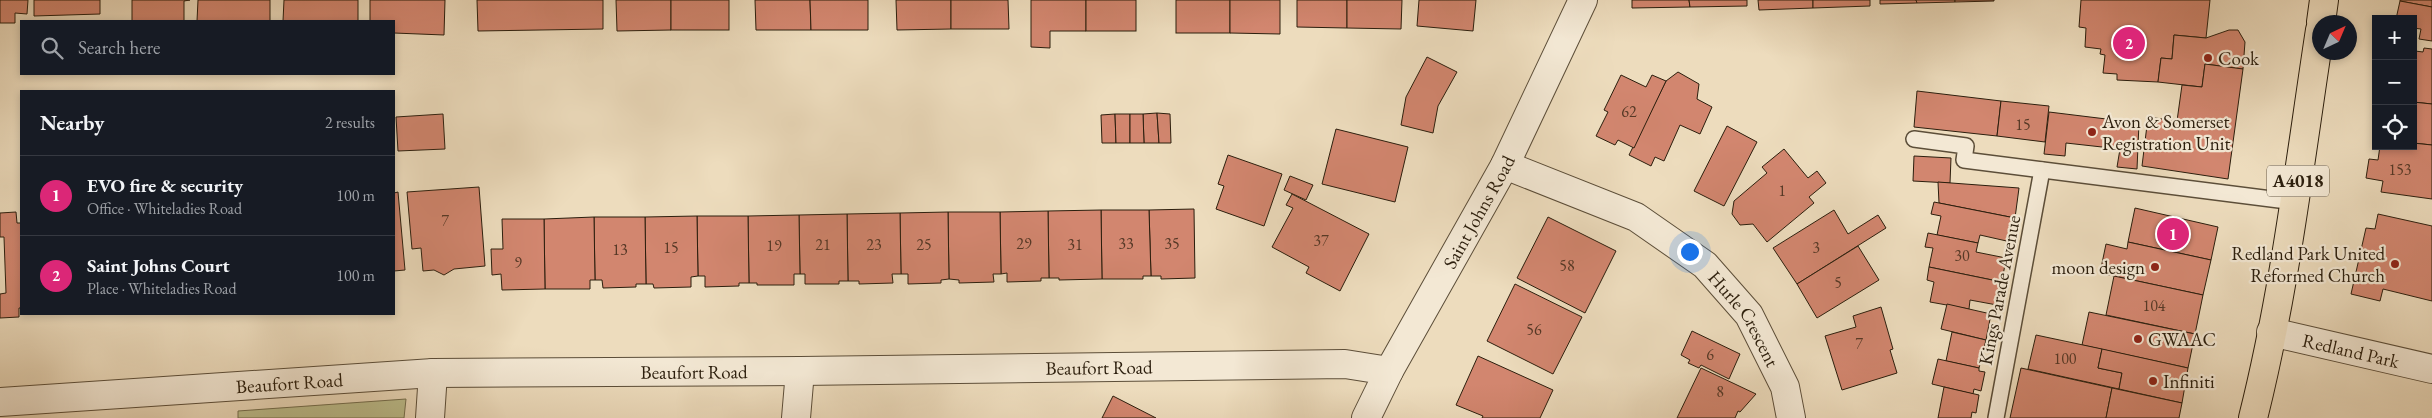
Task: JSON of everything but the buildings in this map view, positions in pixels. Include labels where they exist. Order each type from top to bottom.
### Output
[{"type":"main road","points":[[2322,15],[2324,0]]},
{"type":"main road","name":"A4018","points":[[2253,418],[2295,202],[2315,60]]},
{"type":"street","name":"Saint Johns Road","points":[[1366,418],[1389,371],[1505,165],[1583,0]]},
{"type":"street","name":"Hurle Crescent","points":[[1505,165],[1636,217],[1705,264],[1749,315],[1785,387],[1791,418]]},
{"type":"street","name":"Redland Park","points":[[2271,332],[2432,369]]},
{"type":"street","name":"Beaufort Road","points":[[0,402],[433,373],[800,371],[1345,364],[1389,371]]},
{"type":"street","points":[[796,418],[800,371]]},
{"type":"street","points":[[430,418],[433,373]]},
{"type":"lane","points":[[1914,139],[1966,146],[1964,160],[2295,202]]},
{"type":"lane","name":"Kings Parade Avenue","points":[[1996,418],[2042,170]]},
{"type":"green space","points":[[406,399],[404,418],[238,418],[238,411]]},
{"type":"place","name":"Saint Johns Court","points":[[2129,43]]},
{"type":"place","name":"Cook","points":[[2208,58]]},
{"type":"place","name":"Avon & Somerset Registration Unit","points":[[2092,132]]},
{"type":"place","name":"EVO fire & security","points":[[2173,234]]},
{"type":"place","name":"Redland Park United Reformed Church","points":[[2395,264]]},
{"type":"place","name":"moon design","points":[[2155,267]]},
{"type":"place","name":"GWAAC","points":[[2138,339]]},
{"type":"place","name":"Infiniti","points":[[2153,381]]}]
